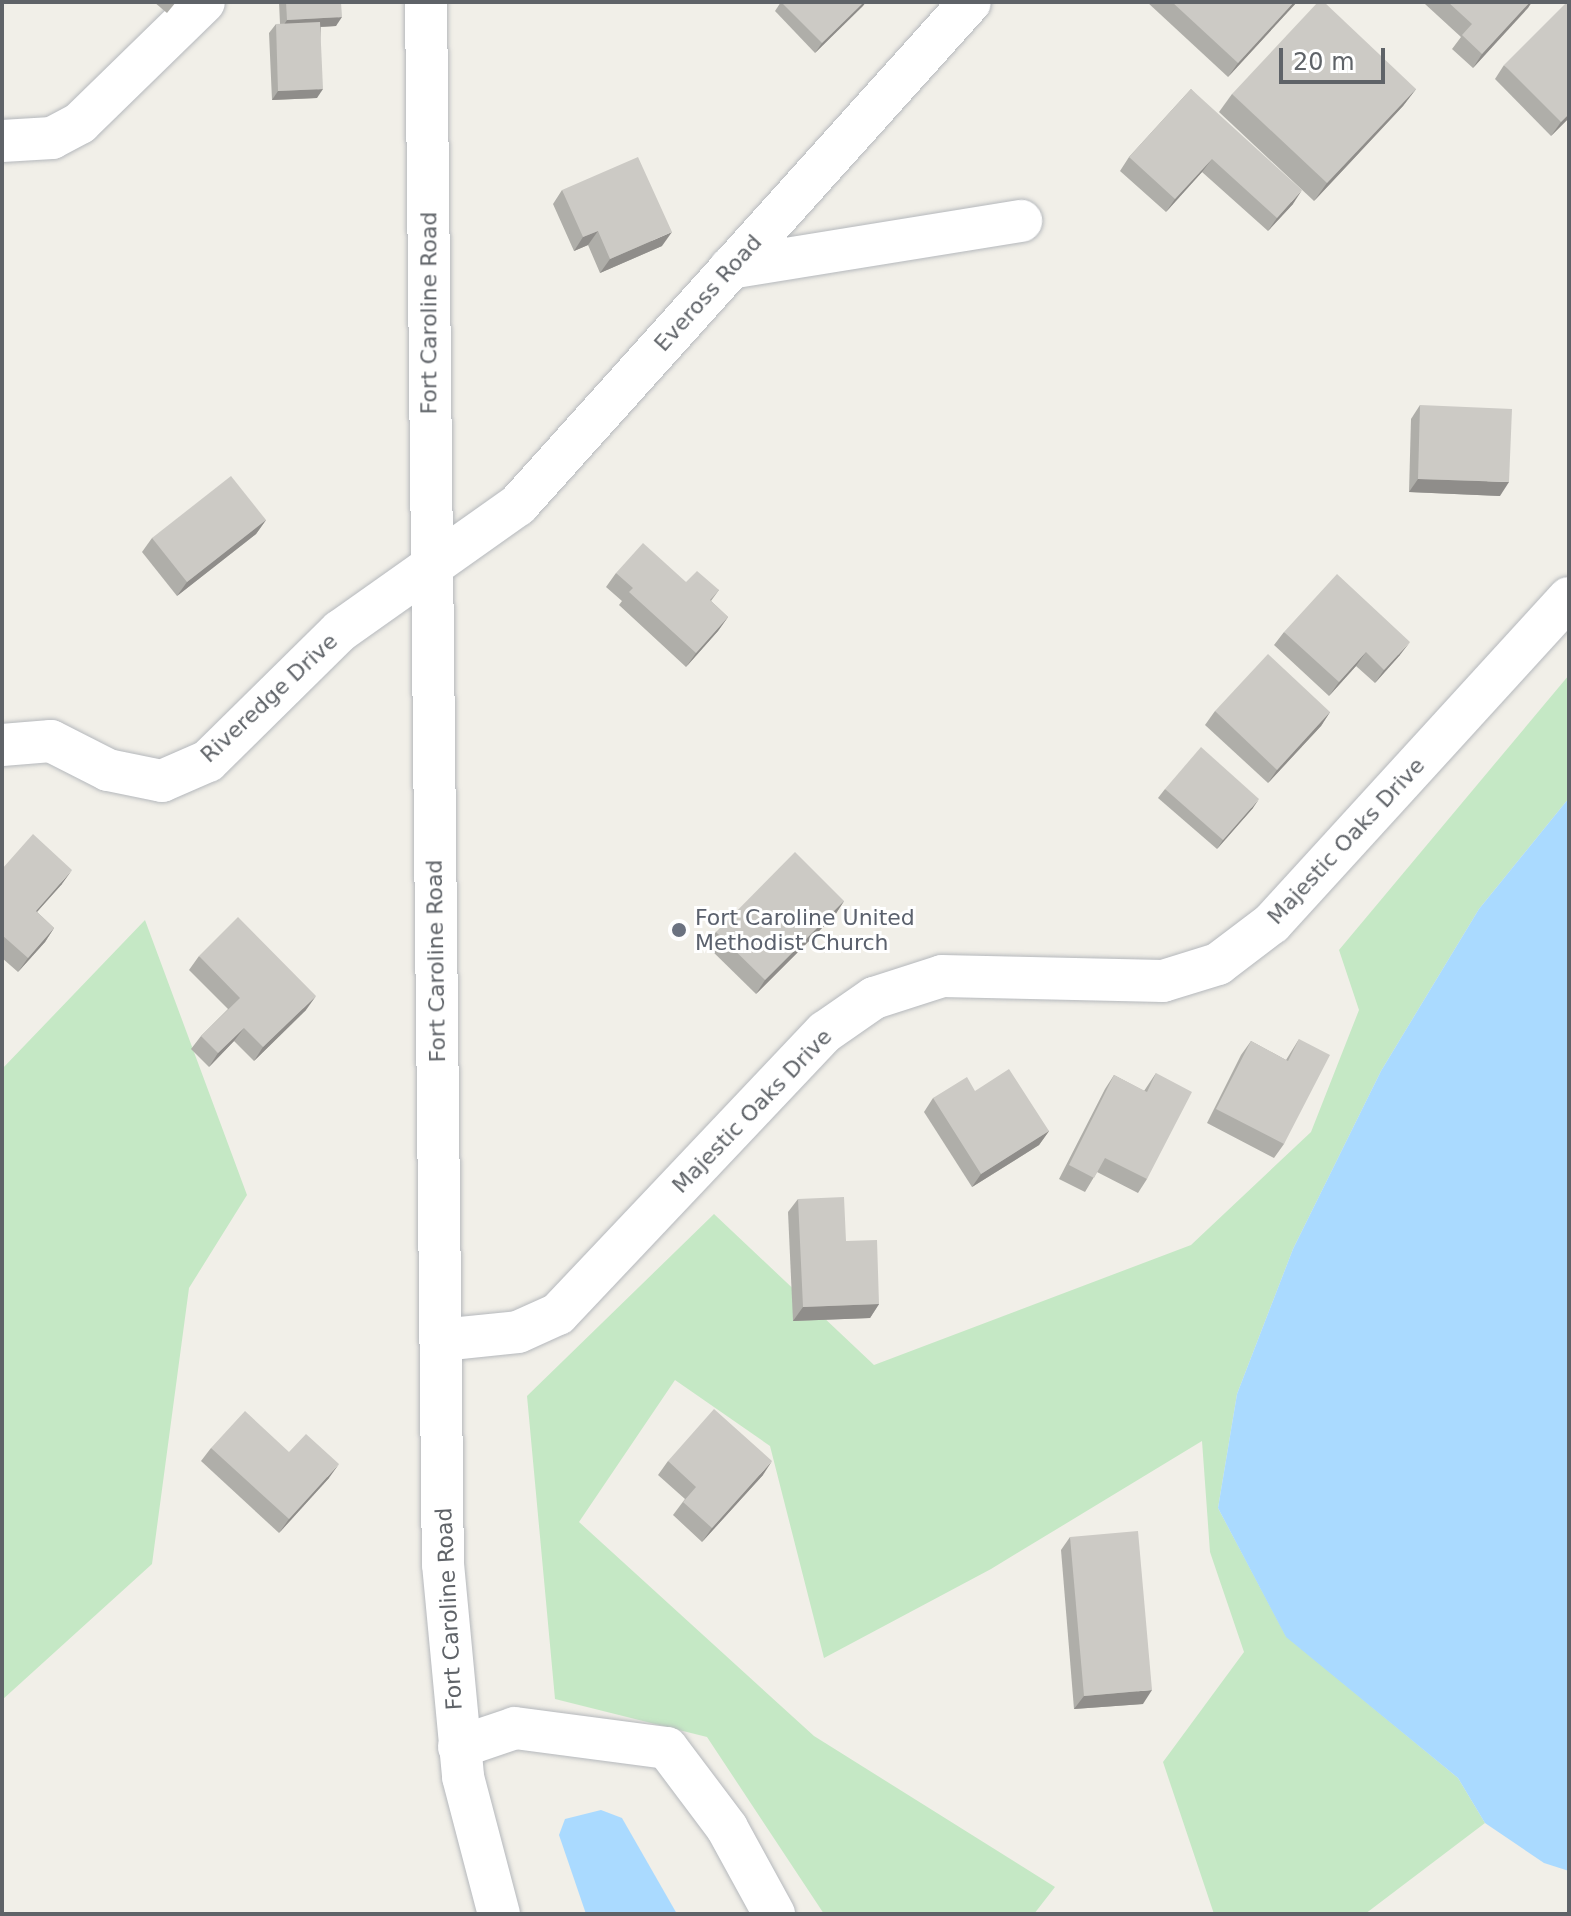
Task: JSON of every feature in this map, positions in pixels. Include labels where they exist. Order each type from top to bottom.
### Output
[{"type":"street","points":[[2,141],[52,138],[80,123],[204,2]]},
{"type":"street","name":"Fort Caroline Road","points":[[426,2],[443,1564],[459,1747],[499,1914]]},
{"type":"street","name":"Eveross Road","points":[[431,566],[518,505],[970,2]]},
{"type":"street","points":[[730,268],[1021,221]]},
{"type":"street","name":"Riveredge Drive","points":[[2,745],[51,741],[108,770],[162,781],[208,761],[340,631],[431,566]]},
{"type":"street","name":"Majestic Oaks Drive","points":[[441,1340],[518,1332],[558,1314],[825,1032],[874,998],[942,976],[1163,981],[1218,964],[1272,923],[1569,598]]},
{"type":"street","points":[[459,1747],[515,1728],[667,1748],[727,1828],[774,1914]]},
{"type":"green space","points":[[1569,675],[1569,798],[1479,909],[1381,1071],[1293,1249],[1237,1394],[1218,1508],[1286,1636],[1458,1778],[1485,1823],[1365,1914],[1214,1914],[1163,1762],[1244,1652],[1210,1552],[1202,1441],[991,1569],[824,1658],[770,1446],[675,1380],[579,1522],[814,1736],[1055,1887],[1034,1914],[824,1914],[707,1737],[555,1699],[527,1396],[714,1214],[874,1365],[1191,1245],[1311,1132],[1359,1010],[1339,950]]},
{"type":"green space","points":[[145,920],[247,1195],[189,1288],[152,1564],[2,1700],[2,1069]]},
{"type":"water","points":[[1569,798],[1569,1871],[1544,1863],[1485,1823],[1458,1778],[1286,1637],[1218,1508],[1237,1394],[1293,1249],[1381,1071],[1479,909]]},
{"type":"water","points":[[601,1810],[622,1818],[677,1914],[586,1914],[559,1835],[565,1819]]},
{"type":"building","points":[[286,2],[341,2],[342,17],[287,20]]},
{"type":"building","points":[[781,2],[864,2],[822,43]]},
{"type":"building","points":[[1172,2],[1294,2],[1238,63]]},
{"type":"building","points":[[1318,2],[1324,2],[1416,89],[1327,183],[1232,94]]},
{"type":"building","points":[[1448,2],[1530,2],[1482,54],[1462,35],[1472,24]]},
{"type":"building","points":[[1567,2],[1569,114],[1561,122],[1504,65]]},
{"type":"building","points":[[320,22],[323,89],[278,91],[276,24]]},
{"type":"building","points":[[1191,89],[1302,190],[1277,218],[1212,159],[1175,199],[1129,157]]},
{"type":"building","points":[[638,157],[672,232],[610,259],[598,231],[583,237],[562,190]]},
{"type":"building","points":[[1420,405],[1512,409],[1509,482],[1418,479]]},
{"type":"building","points":[[231,476],[266,520],[187,582],[152,538]]},
{"type":"building","points":[[643,543],[686,582],[697,571],[719,590],[710,600],[728,617],[696,653],[629,592],[633,588],[616,573]]},
{"type":"building","points":[[1337,574],[1410,642],[1384,670],[1366,652],[1339,682],[1284,632]]},
{"type":"building","points":[[1268,654],[1330,712],[1277,770],[1215,711]]},
{"type":"building","points":[[1201,747],[1259,799],[1223,840],[1165,789]]},
{"type":"building","points":[[33,834],[72,870],[36,911],[54,928],[28,958],[2,935],[2,869]]},
{"type":"building","points":[[795,852],[844,901],[765,980],[716,932]]},
{"type":"building","points":[[238,917],[316,996],[263,1047],[244,1028],[218,1053],[201,1036],[240,998],[199,956]]},
{"type":"building","points":[[1299,1039],[1330,1055],[1284,1144],[1216,1109],[1251,1041],[1288,1061]]},
{"type":"building","points":[[1009,1069],[1049,1131],[981,1174],[933,1098],[967,1077],[975,1091]]},
{"type":"building","points":[[1156,1073],[1192,1092],[1147,1179],[1105,1158],[1094,1178],[1069,1165],[1114,1075],[1147,1092]]},
{"type":"building","points":[[844,1197],[846,1241],[877,1240],[879,1304],[803,1307],[798,1199]]},
{"type":"building","points":[[714,1409],[772,1461],[712,1528],[683,1502],[696,1487],[668,1461]]},
{"type":"building","points":[[245,1411],[289,1452],[306,1434],[339,1464],[289,1519],[211,1448]]},
{"type":"building","points":[[1138,1531],[1152,1690],[1084,1696],[1070,1537]]},
{"type":"place","name":"Fort Caroline United Methodist Church","points":[[679,930]]}]
